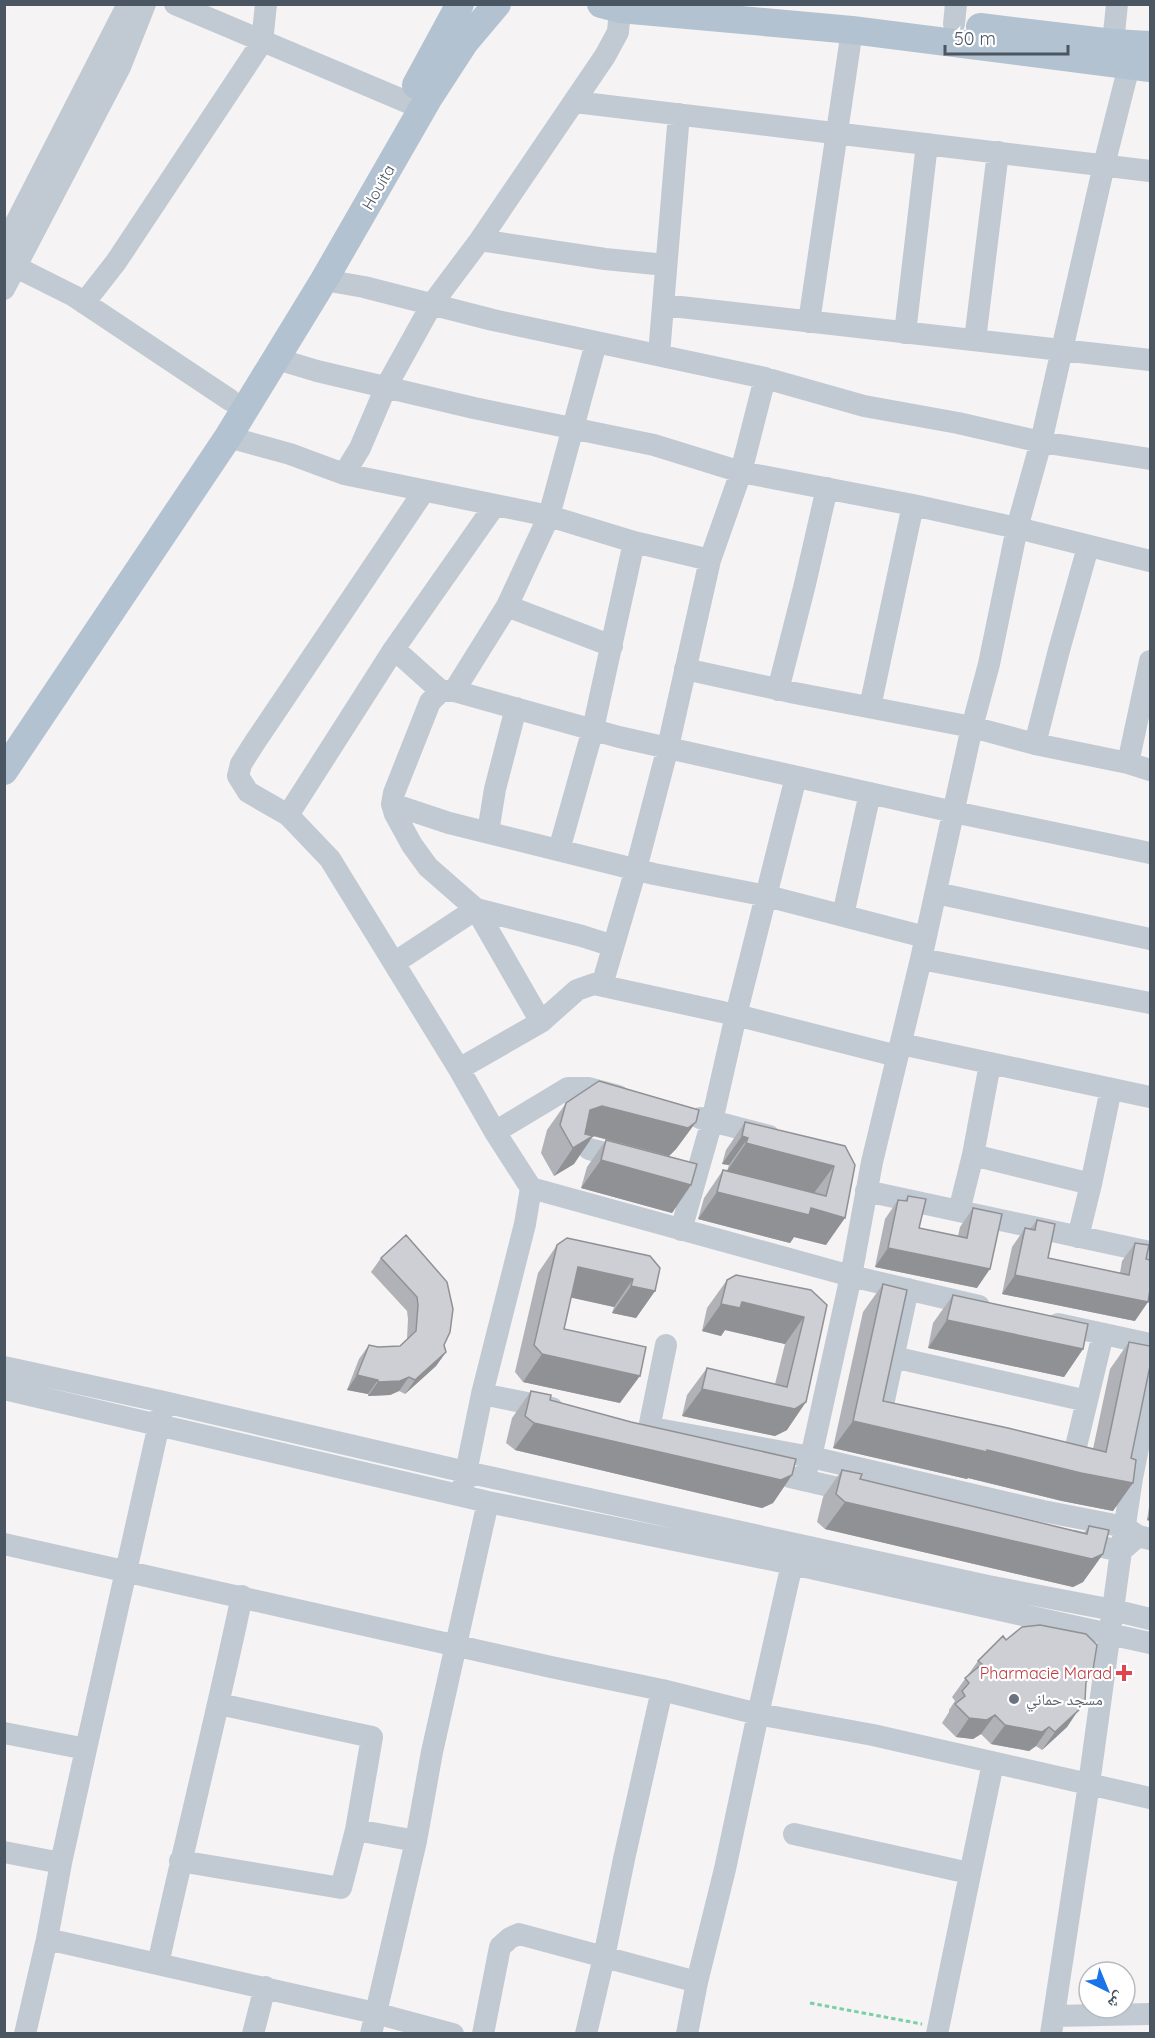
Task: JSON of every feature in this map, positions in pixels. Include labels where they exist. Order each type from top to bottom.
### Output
[{"type":"main road","name":"Houita","points":[[265,368],[306,278],[407,102],[460,4]]},
{"type":"main road","name":"Houita","points":[[265,368],[324,280],[428,99],[465,42],[497,4]]},
{"type":"main road","points":[[776,4],[955,14],[1135,53]]},
{"type":"main road","points":[[611,7],[852,30],[1135,53]]},
{"type":"main road","points":[[4,739],[230,400],[265,368]]},
{"type":"main road","points":[[4,771],[228,437],[265,368]]},
{"type":"street","points":[[4,289],[10,264],[30,218],[94,94],[128,4]]},
{"type":"street","points":[[94,94],[120,67],[145,4]]},
{"type":"street","points":[[175,4],[407,102]]},
{"type":"street","points":[[84,303],[116,262],[262,42],[266,4]]},
{"type":"street","points":[[803,1480],[811,1457],[851,1276],[872,1162],[921,959],[972,727],[989,663],[1017,528],[1041,442],[1104,165],[1135,53],[1117,4]]},
{"type":"street","points":[[344,474],[360,448],[386,387],[432,304],[480,240],[605,56],[618,32],[611,7]]},
{"type":"street","points":[[809,322],[852,30]]},
{"type":"street","points":[[575,102],[1150,171]]},
{"type":"street","points":[[659,354],[679,114]]},
{"type":"street","points":[[905,333],[927,144]]},
{"type":"street","points":[[975,340],[998,152]]},
{"type":"street","points":[[4,246],[30,218]]},
{"type":"street","points":[[480,240],[605,259],[666,265]]},
{"type":"street","points":[[10,264],[84,303],[230,400]]},
{"type":"street","points":[[324,280],[596,343],[659,354],[765,378],[864,406],[958,423],[1041,442],[1150,459]]},
{"type":"street","points":[[663,305],[1150,360]]},
{"type":"street","points":[[541,1022],[476,909],[428,867],[412,844],[392,804],[394,793],[430,702],[447,691],[507,606],[549,516],[596,343]]},
{"type":"street","points":[[265,368],[317,371],[474,408],[654,445],[741,472],[913,505],[1150,561]]},
{"type":"street","points":[[602,985],[668,747],[710,560],[741,472],[765,378]]},
{"type":"street","points":[[228,437],[290,454],[344,474],[549,516],[634,542],[710,560]]},
{"type":"street","points":[[778,690],[827,488]]},
{"type":"street","points":[[424,491],[241,764],[238,776],[248,792],[288,815],[330,858],[531,1188],[851,1276],[1000,1310]]},
{"type":"street","points":[[288,815],[394,649],[495,505]]},
{"type":"street","points":[[870,707],[913,505]]},
{"type":"street","points":[[558,850],[593,729],[634,542]]},
{"type":"street","points":[[1035,744],[1088,547]]},
{"type":"street","points":[[507,606],[612,646]]},
{"type":"street","points":[[394,649],[447,691],[619,737],[1150,853]]},
{"type":"street","points":[[1128,763],[1150,661]]},
{"type":"street","points":[[685,669],[778,690],[972,727],[1150,770]]},
{"type":"street","points":[[488,832],[495,789],[516,708]]},
{"type":"street","points":[[681,1230],[674,1170],[712,1121],[736,1015],[796,777]]},
{"type":"street","points":[[843,915],[870,793]]},
{"type":"street","points":[[392,804],[449,823],[636,869],[767,896],[925,937]]},
{"type":"street","points":[[936,893],[1150,939]]},
{"type":"street","points":[[394,963],[476,909],[613,946]]},
{"type":"street","points":[[921,959],[1150,1003]]},
{"type":"street","points":[[459,1069],[541,1022],[576,990],[594,984],[899,1050],[990,1065],[1150,1098]]},
{"type":"street","points":[[959,1210],[973,1155],[990,1065]]},
{"type":"street","points":[[495,1132],[568,1088],[588,1088],[633,1100]]},
{"type":"street","points":[[1078,1237],[1111,1089]]},
{"type":"street","points":[[678,1112],[792,1142]]},
{"type":"street","points":[[589,1149],[717,1181]]},
{"type":"street","points":[[973,1155],[1091,1184]]},
{"type":"street","points":[[849,1156],[872,1162]]},
{"type":"street","points":[[464,1483],[525,1224],[531,1188]]},
{"type":"street","points":[[866,1191],[1150,1252]]},
{"type":"street","points":[[908,1289],[881,1414],[915,1422]]},
{"type":"street","points":[[1034,1318],[1150,1344]]},
{"type":"street","points":[[1040,1451],[1074,1460],[1103,1334]]},
{"type":"street","points":[[636,1433],[666,1346]]},
{"type":"street","points":[[893,1357],[1087,1401]]},
{"type":"street","points":[[4,1367],[161,1413],[464,1483],[1150,1619]]},
{"type":"street","points":[[1150,1387],[1138,1534],[1121,1551],[1089,1784],[1052,2025],[1150,2014]]},
{"type":"street","points":[[4,1389],[161,1413]]},
{"type":"street","points":[[482,1401],[570,1419]]},
{"type":"street","points":[[25,2034],[161,1413]]},
{"type":"street","points":[[636,1433],[811,1457],[1138,1534]]},
{"type":"street","points":[[636,1433],[747,1467]]},
{"type":"street","points":[[769,1472],[882,1498]]},
{"type":"street","points":[[464,1483],[488,1502],[792,1564],[1150,1643]]},
{"type":"street","points":[[373,2023],[416,1841],[455,1646],[488,1502]]},
{"type":"street","points":[[1053,1536],[1121,1551]]},
{"type":"street","points":[[4,1544],[455,1646],[662,1690],[758,1714],[873,1735],[1150,1798]]},
{"type":"street","points":[[687,2034],[697,1982],[726,1869],[792,1564]]},
{"type":"street","points":[[158,1964],[242,1596]]},
{"type":"street","points":[[586,2034],[662,1690]]},
{"type":"street","points":[[180,1861],[341,1888],[356,1830],[372,1737],[219,1704]]},
{"type":"street","points":[[4,1733],[86,1749]]},
{"type":"street","points":[[938,2030],[993,1763]]},
{"type":"street","points":[[356,1830],[416,1841]]},
{"type":"street","points":[[794,1834],[969,1873]]},
{"type":"street","points":[[4,1852],[61,1863]]},
{"type":"street","points":[[483,2034],[500,1947],[519,1934],[697,1982]]},
{"type":"street","points":[[47,1939],[265,1987],[373,2023],[453,2034]]},
{"type":"street","points":[[254,2034],[265,1987]]},
{"type":"path","points":[[810,2003],[938,2030]]},
{"type":"building","points":[[599,1081],[699,1110],[696,1122],[688,1128],[602,1106],[590,1110],[585,1134],[593,1136],[573,1148],[560,1125],[566,1103]]},
{"type":"building","points":[[745,1122],[845,1146],[855,1165],[845,1218],[811,1208],[809,1215],[717,1192],[723,1170],[826,1196],[834,1166],[746,1143],[748,1138],[742,1136]]},
{"type":"building","points":[[606,1140],[697,1164],[691,1185],[601,1160]]},
{"type":"building","points":[[908,1196],[926,1199],[919,1228],[967,1238],[973,1208],[1002,1214],[990,1269],[888,1248],[898,1200],[907,1201]]},
{"type":"building","points":[[1037,1220],[1055,1224],[1048,1258],[1129,1275],[1135,1243],[1149,1245],[1146,1259],[1150,1260],[1148,1302],[1015,1275],[1025,1228],[1035,1230]]},
{"type":"building","points":[[406,1235],[447,1282],[453,1309],[450,1332],[444,1345],[446,1352],[415,1380],[409,1377],[400,1381],[378,1382],[378,1380],[357,1375],[369,1345],[400,1346],[416,1331],[417,1297],[381,1258]]},
{"type":"building","points":[[567,1238],[650,1256],[660,1268],[655,1291],[631,1286],[633,1279],[578,1267],[564,1329],[646,1347],[640,1376],[542,1354],[534,1345],[557,1245]]},
{"type":"building","points":[[736,1275],[811,1290],[827,1305],[806,1402],[795,1409],[702,1389],[707,1368],[787,1387],[804,1317],[742,1302],[740,1308],[721,1304],[727,1280]]},
{"type":"building","points":[[883,1284],[907,1290],[883,1401],[1106,1452],[1129,1342],[1150,1346],[1150,1366],[1131,1458],[1136,1460],[1133,1483],[853,1421]]},
{"type":"building","points":[[953,1295],[1088,1324],[1083,1349],[947,1320]]},
{"type":"building","points":[[531,1391],[551,1395],[550,1400],[631,1422],[796,1459],[792,1475],[781,1480],[534,1423],[525,1416]]},
{"type":"building","points":[[842,1470],[862,1474],[860,1479],[1087,1534],[1089,1526],[1109,1530],[1103,1554],[1092,1559],[845,1502],[836,1494]]},
{"type":"building","name":"مسجد حماني","points":[[1040,1625],[1086,1634],[1097,1645],[1092,1676],[1086,1682],[1085,1700],[1081,1708],[1055,1732],[1049,1727],[1042,1732],[1005,1725],[995,1715],[987,1720],[969,1718],[955,1704],[965,1696],[962,1691],[969,1683],[965,1678],[982,1664],[978,1661],[1003,1636],[1006,1640],[1022,1627]]},
{"type":"place","name":"Pharmacie Marad","points":[[1124,1673]]},
{"type":"place","name":"مسجد حماني","points":[[1014,1699]]}]
